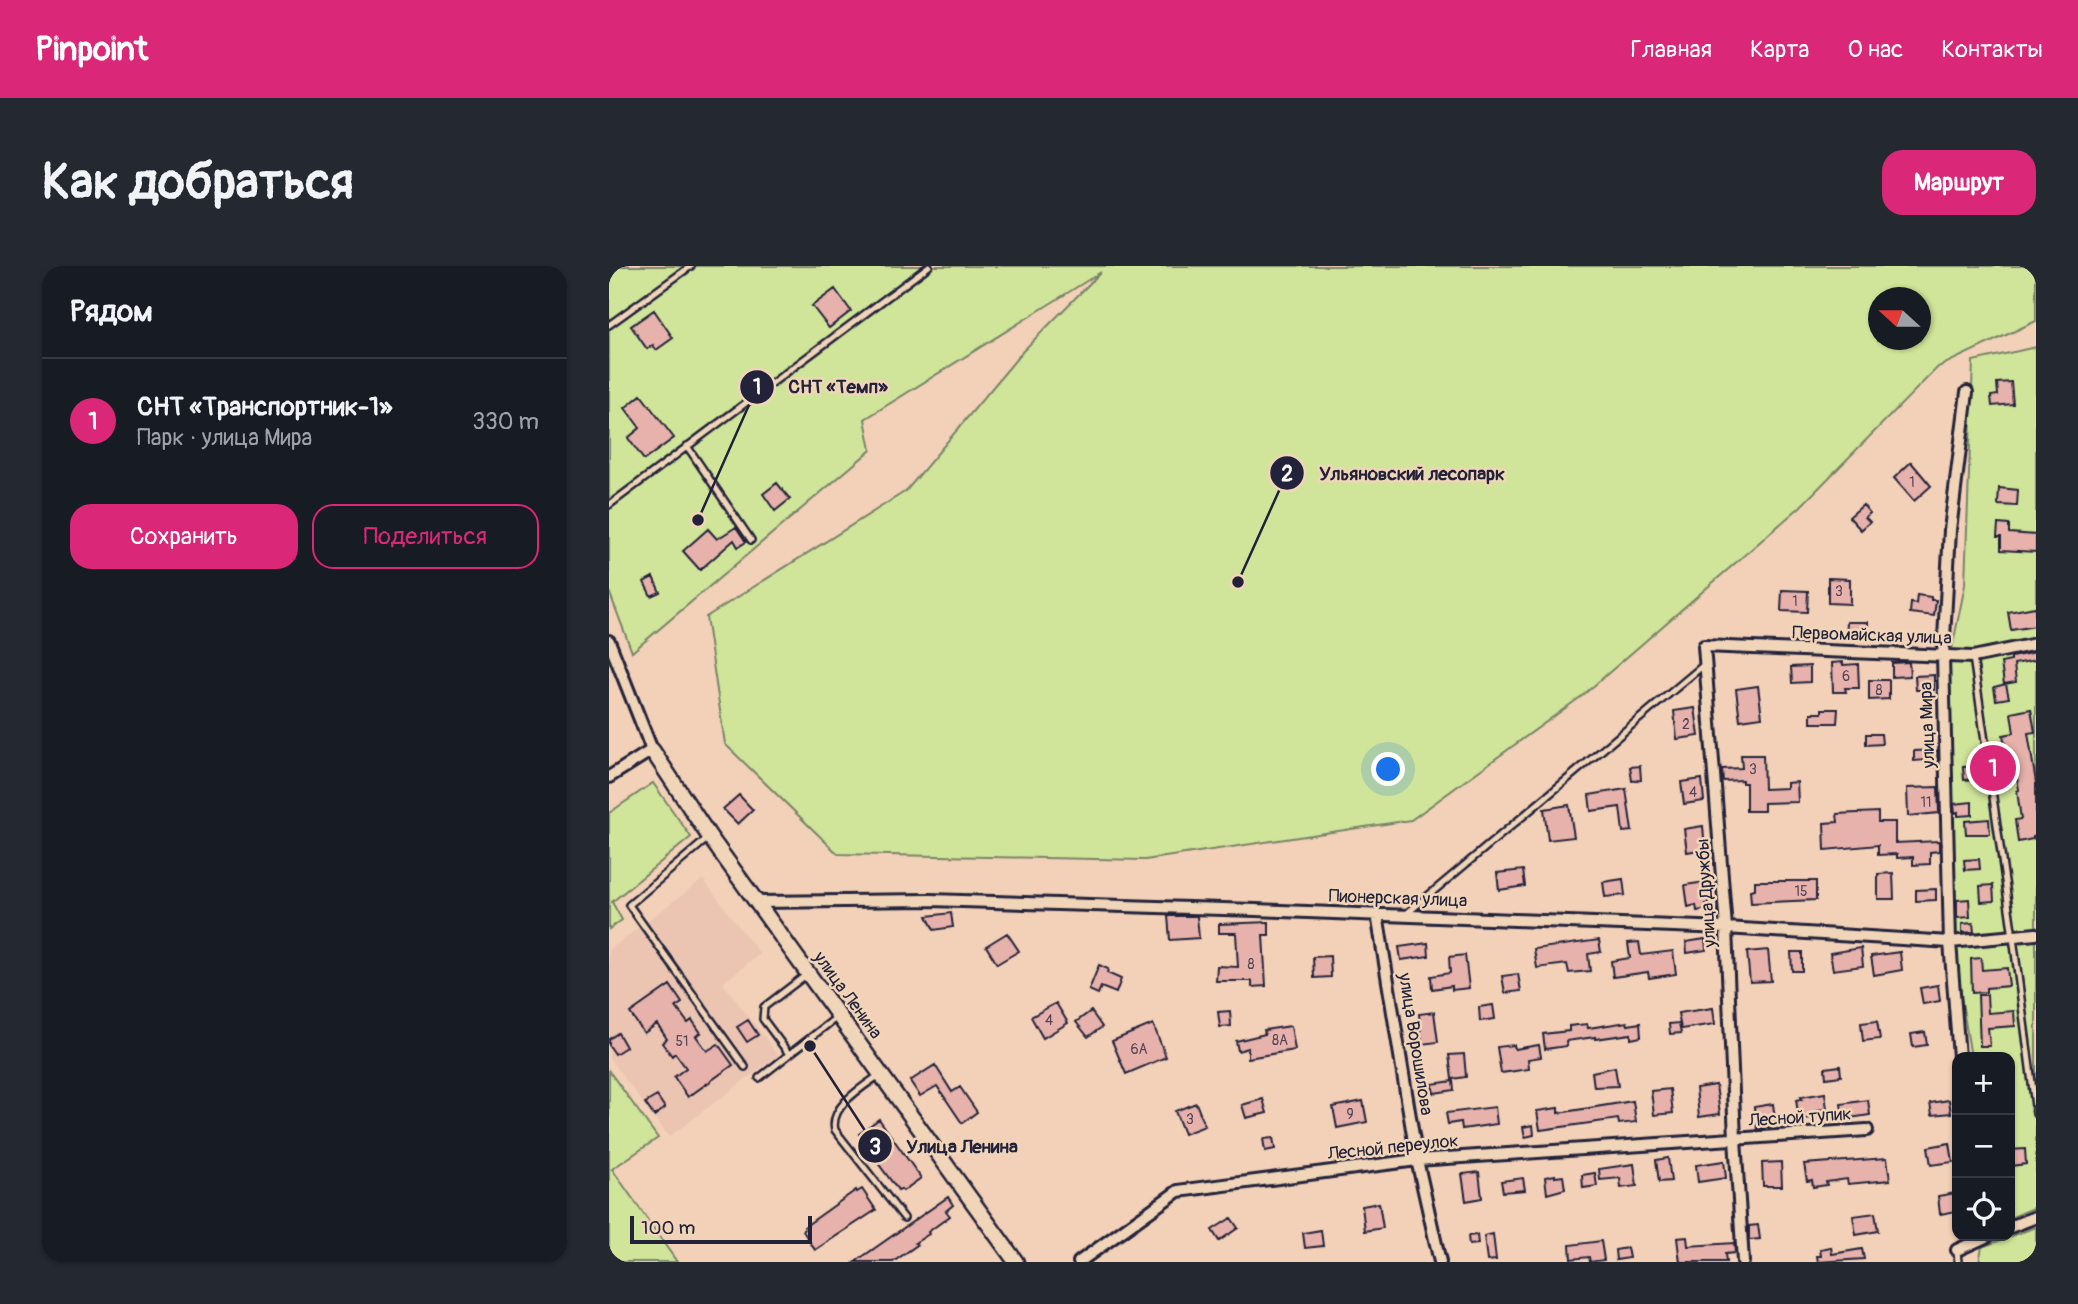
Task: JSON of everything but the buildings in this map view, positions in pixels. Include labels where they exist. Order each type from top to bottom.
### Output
[{"type":"street","name":"улица Мира","points":[[1959,1052],[1950,942],[1943,656],[1950,530],[1967,392]]},
{"type":"street","points":[[609,641],[652,750],[609,777]]},
{"type":"street","name":"Первомайская улица","points":[[1705,646],[1973,657],[2036,644]]},
{"type":"street","name":"улица Дружбы","points":[[1705,646],[1726,928],[1743,1262]]},
{"type":"street","name":"улица Ленина","points":[[652,750],[709,836],[1016,1262]]},
{"type":"street","name":"Пионерская улица","points":[[757,902],[930,900],[1377,914],[1726,928],[1950,942],[2036,934]]},
{"type":"street","name":"улица Ворошилова","points":[[1377,914],[1417,1160],[1440,1262]]},
{"type":"street","name":"Лесной тупик","points":[[1735,1139],[1867,1130]]},
{"type":"street","name":"Лесной переулок","points":[[1079,1262],[1178,1191],[1417,1160],[1735,1139]]},
{"type":"street","points":[[2015,1225],[2036,1217]]},
{"type":"street","points":[[1958,1256],[1971,1241]]},
{"type":"lane","points":[[609,325],[691,266]]},
{"type":"lane","points":[[609,505],[929,266]]},
{"type":"lane","points":[[687,446],[751,540]]},
{"type":"lane","points":[[1973,657],[2036,1114]]},
{"type":"lane","points":[[1404,915],[1706,663]]},
{"type":"lane","points":[[709,836],[629,905],[745,1067]]},
{"type":"lane","points":[[789,1054],[762,1014],[764,1007],[809,973]]},
{"type":"lane","points":[[759,1078],[839,1016]]},
{"type":"lane","points":[[881,1074],[837,1111],[833,1121],[835,1130],[904,1218]]},
{"type":"shaded area","points":[[703,879],[760,954],[723,983],[778,1055],[669,1137],[609,1058],[609,950]]},
{"type":"green space","points":[[609,266],[2036,266],[2036,321],[1938,367],[1800,507],[1582,696],[1411,820],[1145,860],[838,854],[725,744],[706,617],[906,491],[1023,351],[1101,272],[865,419],[871,450],[632,652],[609,591]]},
{"type":"green space","points":[[2036,347],[2036,1207],[2015,1216],[2015,1052],[1970,1052],[1953,948],[1950,876],[1950,659],[1965,585],[1973,361]]},
{"type":"green space","points":[[653,783],[691,837],[612,902],[622,920],[609,929],[609,813]]},
{"type":"green space","points":[[609,1071],[658,1138],[612,1169],[677,1262],[613,1262],[609,1257]]},
{"type":"green space","points":[[2036,1227],[2036,1259],[1979,1262],[1982,1247],[1998,1241],[2015,1241],[2015,1235]]},
{"type":"place","name":"СНТ «Темп»","points":[[698,520]]},
{"type":"place","name":"Ульяновский лесопарк","points":[[1238,582]]},
{"type":"place","name":"СНТ «Транспортник-1»","points":[[1993,768]]},
{"type":"place","name":"Улица Ленина","points":[[810,1046]]}]
